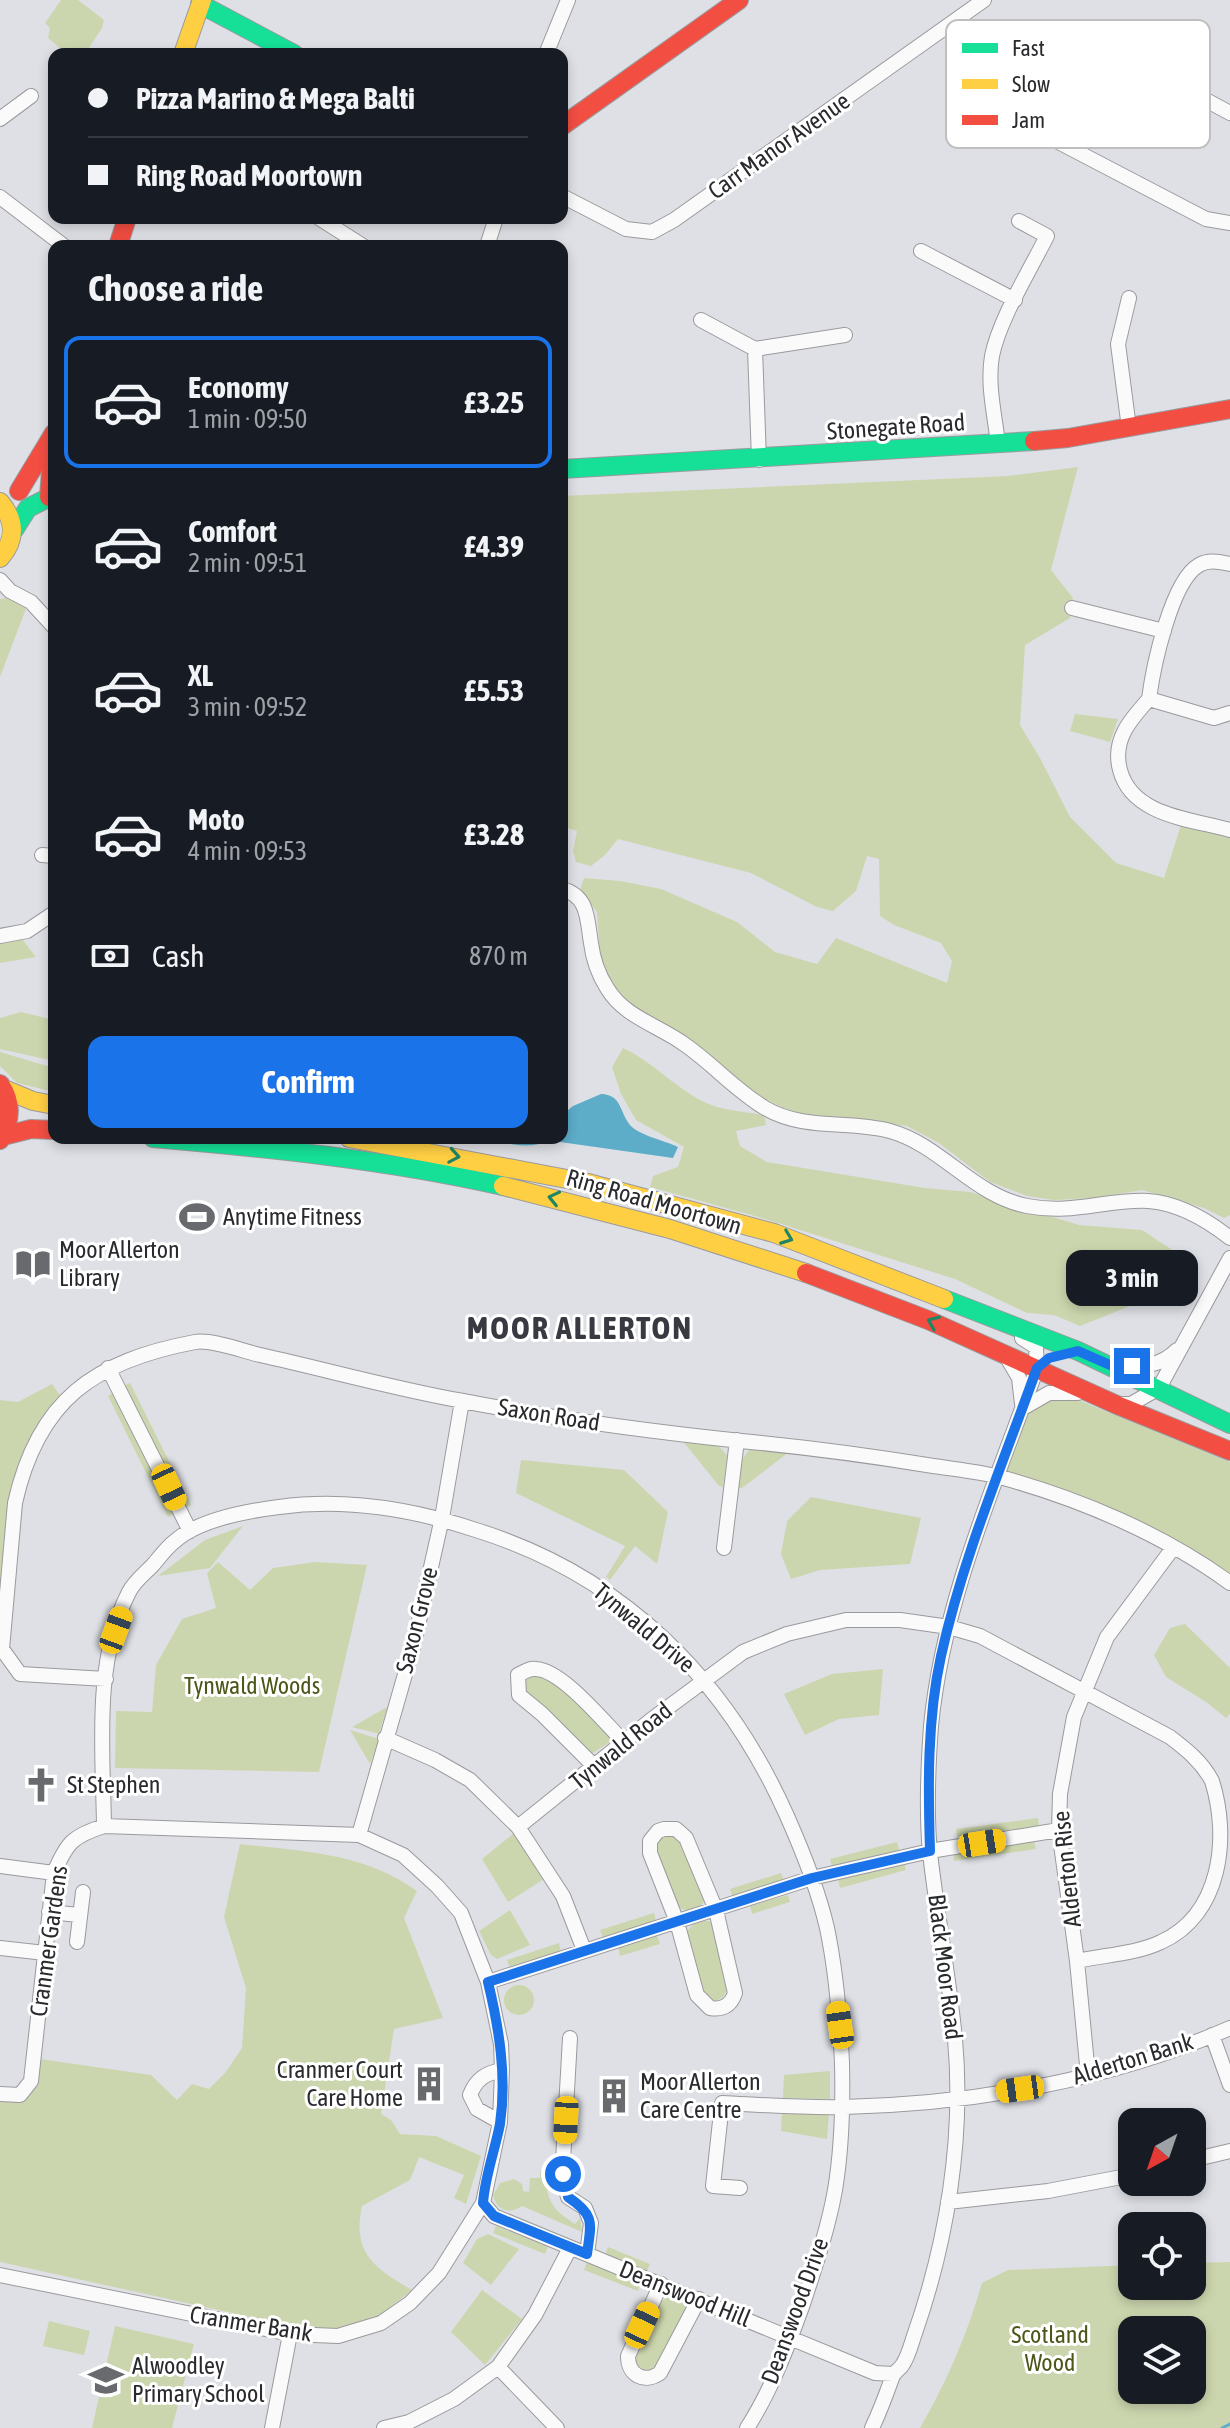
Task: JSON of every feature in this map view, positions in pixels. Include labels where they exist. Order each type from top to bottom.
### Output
[{"type":"main road","points":[[568,122],[739,0]]},
{"type":"main road","points":[[185,48],[201,2],[283,48]]},
{"type":"main road","name":"Stonegate Road","points":[[568,469],[759,460],[1068,438],[1230,409]]},
{"type":"main road","points":[[19,491],[48,444]]},
{"type":"main road","points":[[14,530],[9,512],[0,500],[19,491],[48,488]]},
{"type":"main road","points":[[1,559],[28,508],[48,491]]},
{"type":"main road","points":[[2,1087],[33,1101],[48,1104]]},
{"type":"main road","points":[[2,1087],[10,1100],[2,1138]]},
{"type":"main road","points":[[2,1138],[31,1129],[48,1130]]},
{"type":"main road","name":"Ring Road Moortown","points":[[223,1144],[454,1175],[670,1229],[828,1280],[1230,1451]]},
{"type":"main road","name":"Ring Road Moortown","points":[[381,1144],[588,1183],[774,1233],[1078,1351],[1230,1424]]},
{"type":"street","points":[[548,48],[568,0]]},
{"type":"street","name":"Carr Manor Avenue","points":[[956,20],[984,0]]},
{"type":"street","name":"Carr Manor Avenue","points":[[568,199],[626,229],[652,232],[674,220],[946,27]]},
{"type":"street","points":[[0,119],[31,96]]},
{"type":"street","points":[[1210,102],[1230,113]]},
{"type":"street","points":[[1070,148],[1206,219],[1230,223]]},
{"type":"street","points":[[0,197],[56,240]]},
{"type":"street","points":[[998,444],[991,379],[992,356],[1015,300],[1047,236],[1019,221]]},
{"type":"street","points":[[328,224],[354,240]]},
{"type":"street","points":[[921,251],[1015,300]]},
{"type":"street","points":[[1129,298],[1118,344],[1129,428]]},
{"type":"street","points":[[701,320],[755,349],[845,335]]},
{"type":"street","points":[[755,349],[759,460]]},
{"type":"street","points":[[1230,564],[1214,561],[1200,564],[1185,578],[1164,631],[1149,699],[1129,721],[1120,737],[1116,755],[1123,780],[1136,799],[1160,811],[1230,830]]},
{"type":"street","points":[[3,589],[31,602],[48,620]]},
{"type":"street","points":[[1072,608],[1164,631]]},
{"type":"street","points":[[1149,699],[1214,718],[1230,713]]},
{"type":"street","points":[[568,890],[582,902],[588,914],[597,969],[623,1010],[686,1045],[737,1089],[769,1110],[810,1124],[888,1130],[910,1139],[993,1194],[1023,1205],[1051,1210],[1148,1201],[1201,1217],[1230,1238]]},
{"type":"street","points":[[0,936],[27,931],[48,917]]},
{"type":"street","points":[[1005,1353],[1019,1378],[1023,1408],[1049,1393],[1071,1392],[1131,1404],[1159,1388],[1230,1258]]},
{"type":"street","points":[[988,1316],[1036,1347],[1037,1368]]},
{"type":"street","name":"Saxon Road","points":[[106,1679],[20,1674],[2,1649],[15,1503],[20,1479],[35,1440],[64,1401],[88,1380],[127,1360],[200,1341],[462,1401],[577,1420],[846,1452],[998,1477]]},
{"type":"street","points":[[1110,1365],[1148,1367],[1169,1358],[1181,1345]]},
{"type":"street","points":[[1037,1368],[1049,1358],[1078,1351]]},
{"type":"street","points":[[108,1368],[190,1531]]},
{"type":"street","name":"Black Moor Road","points":[[872,2428],[889,2392],[893,2374],[904,2364],[935,2267],[948,2202],[958,2097],[955,2040],[930,1851],[928,1794],[931,1726],[941,1658],[975,1534],[1037,1368]]},
{"type":"street","points":[[1159,1388],[1167,1412],[1210,1442]]},
{"type":"street","name":"Saxon Grove","points":[[359,1835],[414,1643],[442,1518],[462,1401]]},
{"type":"street","points":[[724,1548],[737,1440]]},
{"type":"street","points":[[998,1477],[1076,1503],[1143,1531],[1230,1583]]},
{"type":"street","name":"Tynwald Drive","points":[[104,1826],[103,1718],[109,1650],[130,1591],[176,1540],[190,1531],[242,1512],[289,1505],[338,1503],[442,1518],[519,1543],[602,1588],[672,1644],[728,1710],[771,1780],[812,1878],[827,1928],[839,2011],[843,2107],[835,2190]]},
{"type":"street","name":"Alderton Rise","points":[[1088,2075],[1077,1961],[1059,1830],[1060,1794],[1074,1717],[1107,1637],[1173,1548]]},
{"type":"street","name":"Tynwald Road","points":[[518,1827],[743,1652],[787,1634],[846,1620],[900,1620],[949,1627],[980,1636],[1084,1689],[1170,1737],[1190,1752],[1213,1782],[1228,1817]]},
{"type":"street","points":[[595,1767],[519,1695],[518,1675],[532,1668],[546,1670],[572,1689],[624,1742]]},
{"type":"street","points":[[385,1738],[435,1760],[470,1780],[518,1827],[563,1896],[584,1950]]},
{"type":"street","points":[[1077,1961],[1160,1943],[1195,1918],[1211,1896],[1223,1868],[1228,1817]]},
{"type":"street","name":"Cranmer Bank","points":[[0,2275],[290,2334],[338,2336],[381,2323],[410,2303],[439,2273],[483,2203],[500,2122],[501,2044],[488,1982],[461,1913],[453,1904],[403,1855],[359,1835],[104,1826]]},
{"type":"street","name":"Cranmer Gardens","points":[[0,2094],[20,2095],[31,2081],[54,1873],[63,1849],[77,1835],[104,1826]]},
{"type":"street","points":[[676,1829],[686,1838],[716,1910],[735,1993],[723,2007],[710,2008],[697,1995],[677,1922],[650,1853],[650,1841],[658,1831],[676,1829]]},
{"type":"street","points":[[488,1982],[812,1878],[930,1851],[1059,1830]]},
{"type":"street","points":[[0,1866],[54,1873]]},
{"type":"street","points":[[77,1942],[83,1892]]},
{"type":"street","points":[[49,1912],[79,1915]]},
{"type":"street","points":[[0,1948],[45,1953]]},
{"type":"street","name":"Alderton Bank","points":[[740,2188],[713,2186],[722,2103],[843,2107],[958,2097],[1088,2075],[1230,2028]]},
{"type":"street","points":[[1212,2035],[1230,2085]]},
{"type":"street","points":[[570,2038],[562,2178],[568,2197],[585,2208],[591,2223],[587,2254]]},
{"type":"street","points":[[500,2122],[477,2109],[470,2095],[480,2078],[502,2070]]},
{"type":"street","points":[[1206,2157],[1230,2151]]},
{"type":"street","points":[[948,2202],[1048,2191],[1118,2178]]},
{"type":"street","name":"Deanswood Drive","points":[[747,2428],[757,2413],[791,2337],[815,2270],[835,2190]]},
{"type":"street","name":"Deanswood Hill","points":[[483,2203],[494,2216],[570,2248],[875,2373],[893,2374]]},
{"type":"street","points":[[384,2428],[409,2422],[454,2399],[498,2367],[535,2315],[570,2248]]},
{"type":"street","points":[[661,2284],[628,2356],[629,2368],[638,2376],[649,2378],[660,2373],[699,2299]]},
{"type":"street","points":[[272,2428],[290,2334]]},
{"type":"street","points":[[498,2367],[557,2428]]},
{"type":"green space","points":[[61,0],[78,0],[104,20],[89,48],[60,48],[48,38],[50,28],[45,23]]},
{"type":"green space","points":[[1078,467],[1051,570],[1073,598],[1070,618],[1025,645],[1020,725],[1070,817],[1116,863],[1164,878],[1181,825],[1230,838],[1230,1215],[1224,1218],[1204,1208],[1142,1190],[1094,1198],[1054,1200],[1027,1196],[990,1182],[939,1143],[907,1126],[794,1113],[753,1093],[683,1034],[626,1003],[615,991],[600,958],[597,912],[580,890],[584,878],[661,889],[737,922],[775,952],[817,964],[836,938],[947,983],[952,961],[941,943],[894,925],[880,916],[879,859],[867,856],[856,891],[833,911],[817,907],[751,873],[618,839],[591,866],[576,862],[573,851],[577,831],[568,828],[568,496],[1008,476]]},
{"type":"green space","points":[[12,597],[27,606],[0,677],[0,599]]},
{"type":"green space","points":[[1075,714],[1118,719],[1110,742],[1070,731]]},
{"type":"green space","points":[[12,933],[22,939],[36,957],[0,963],[0,936]]},
{"type":"green space","points":[[21,1012],[48,1019],[48,1060],[0,1049],[0,1018]]},
{"type":"green space","points":[[623,1048],[702,1101],[720,1108],[764,1115],[766,1125],[736,1131],[740,1146],[767,1162],[925,1188],[970,1192],[1079,1225],[1142,1230],[1177,1253],[1155,1296],[1080,1326],[1054,1315],[1027,1313],[955,1279],[762,1218],[650,1187],[653,1176],[678,1167],[684,1147],[636,1120],[621,1094],[612,1067]]},
{"type":"green space","points":[[0,1052],[48,1066],[48,1091],[17,1083],[0,1066]]},
{"type":"green space","points":[[130,1383],[191,1505],[184,1509],[123,1386]]},
{"type":"green space","points":[[52,1384],[62,1398],[30,1442],[20,1464],[9,1511],[0,1590],[0,1400],[18,1402]]},
{"type":"green space","points":[[114,1392],[175,1513],[168,1517],[108,1396]]},
{"type":"green space","points":[[1071,1397],[1230,1462],[1230,1583],[1143,1531],[998,1477],[1023,1408],[1047,1399]]},
{"type":"green space","points":[[682,1440],[708,1442],[723,1451],[727,1456],[723,1487],[719,1486]]},
{"type":"green space","points":[[751,1448],[789,1452],[738,1488],[742,1459]]},
{"type":"green space","points":[[521,1460],[624,1470],[668,1512],[657,1564],[635,1546],[610,1580],[606,1577],[625,1546],[516,1493]]},
{"type":"green space","points":[[811,1497],[921,1518],[910,1564],[820,1570],[791,1579],[781,1554],[787,1521]]},
{"type":"green space","points":[[243,1526],[210,1568],[158,1576],[205,1540]]},
{"type":"green space","name":"Tynwald Woods","points":[[218,1562],[250,1590],[273,1568],[315,1562],[367,1565],[319,1772],[115,1768],[116,1711],[152,1712],[156,1665],[182,1619],[216,1608],[207,1573]]},
{"type":"green space","points":[[1185,1624],[1230,1668],[1230,1714],[1226,1718],[1166,1677],[1154,1655],[1170,1628]]},
{"type":"green space","points":[[883,1669],[879,1715],[839,1719],[805,1735],[784,1694],[832,1674]]},
{"type":"green space","points":[[530,1673],[553,1681],[564,1689],[594,1718],[610,1737],[610,1742],[590,1755],[525,1694],[525,1679]]},
{"type":"green space","points":[[387,1707],[379,1734],[352,1727]]},
{"type":"green space","points":[[350,1730],[379,1739],[370,1764]]},
{"type":"green space","points":[[1038,1818],[1039,1826],[957,1837],[956,1829]]},
{"type":"green space","points":[[514,1833],[544,1879],[508,1902],[482,1859]]},
{"type":"green space","points":[[667,1834],[682,1842],[704,1896],[704,1902],[695,1909],[678,1907],[655,1853],[657,1839]]},
{"type":"green space","points":[[1034,1841],[1036,1849],[954,1861],[953,1853]]},
{"type":"green space","points":[[897,1842],[899,1850],[832,1867],[830,1859]]},
{"type":"green space","points":[[240,1844],[310,1852],[354,1861],[397,1878],[417,1891],[404,1918],[443,2018],[394,2029],[381,2114],[391,2120],[400,2134],[436,2136],[481,2156],[466,2204],[454,2198],[464,2175],[419,2157],[410,2180],[362,2206],[360,2236],[363,2247],[377,2266],[412,2290],[378,2317],[350,2328],[305,2329],[0,2262],[0,2094],[21,2095],[33,2058],[151,2075],[177,2100],[192,2084],[209,2089],[225,2073],[242,2048],[246,1988],[224,1917]]},
{"type":"green space","points":[[904,1862],[906,1870],[840,1888],[838,1879]]},
{"type":"green space","points":[[781,1873],[784,1881],[733,1898],[730,1889]]},
{"type":"green space","points":[[788,1895],[790,1902],[752,1914],[750,1906]]},
{"type":"green space","points":[[510,1910],[530,1945],[497,1959],[491,1955],[479,1931]]},
{"type":"green space","points":[[654,1913],[656,1921],[603,1938],[600,1930]]},
{"type":"green space","points":[[702,1921],[709,1921],[714,1926],[728,1986],[722,1997],[711,2002],[703,1997],[686,1932]]},
{"type":"green space","points":[[657,1935],[660,1944],[620,1956],[618,1947]]},
{"type":"green space","points":[[559,1943],[561,1952],[510,1968],[507,1960]]},
{"type":"green space","points":[[519,1985],[530,1989],[534,2000],[530,2011],[519,2015],[508,2011],[504,2000],[508,1989]]},
{"type":"green space","points":[[830,2071],[830,2099],[783,2098],[784,2075]]},
{"type":"green space","points":[[782,2111],[829,2113],[827,2139],[781,2131]]},
{"type":"green space","points":[[540,2171],[556,2172],[555,2186],[547,2189],[551,2201],[560,2213],[575,2224],[580,2218],[582,2232],[522,2206],[504,2210],[497,2204],[493,2195],[500,2183],[514,2179],[522,2184],[523,2191],[529,2192],[530,2178],[540,2178]]},
{"type":"green space","points":[[496,2226],[548,2247],[545,2254],[493,2233]]},
{"type":"green space","points":[[488,2234],[519,2249],[491,2285],[463,2263],[477,2239]]},
{"type":"green space","points":[[608,2247],[650,2264],[647,2271],[605,2254]]},
{"type":"green space","points":[[587,2262],[640,2284],[638,2291],[584,2270]]},
{"type":"green space","name":"Scotland Wood","points":[[1230,2262],[1230,2428],[920,2428],[956,2357],[982,2283],[1008,2270],[1118,2266],[1118,2300],[1206,2300],[1206,2263]]},
{"type":"green space","points":[[482,2290],[522,2319],[485,2365],[451,2332]]},
{"type":"green space","points":[[670,2296],[683,2303],[687,2311],[661,2361],[651,2372],[637,2370],[633,2355],[660,2302]]},
{"type":"green space","points":[[49,2321],[90,2331],[84,2355],[43,2346]]},
{"type":"green space","points":[[115,2326],[194,2344],[172,2428],[92,2428]]},
{"type":"water","points":[[601,1094],[608,1095],[617,1101],[634,1129],[678,1147],[673,1158],[568,1143],[568,1110]]},
{"type":"waterway","points":[[1222,2428],[1230,2424]]},
{"type":"traffic: fast","points":[[200,4],[283,48]]},
{"type":"traffic: fast","points":[[568,469],[1034,441]]},
{"type":"traffic: fast","points":[[14,530],[28,508],[48,498]]},
{"type":"traffic: fast","points":[[219,1144],[329,1156],[503,1186]]},
{"type":"traffic: fast","points":[[944,1299],[1078,1351],[1230,1424]]},
{"type":"traffic: slow","points":[[185,48],[202,0]]},
{"type":"traffic: slow","points":[[0,502],[9,516],[12,530],[9,544],[0,558]]},
{"type":"traffic: slow","points":[[4,1089],[48,1104]]},
{"type":"traffic: slow","points":[[381,1144],[588,1183],[774,1233],[944,1299]]},
{"type":"traffic: slow","points":[[503,1186],[670,1229],[806,1273]]},
{"type":"traffic: jam","points":[[568,122],[739,0]]},
{"type":"traffic: jam","points":[[120,240],[125,224]]},
{"type":"traffic: jam","points":[[1034,441],[1068,438],[1230,409]]},
{"type":"traffic: jam","points":[[19,491],[48,443]]},
{"type":"traffic: jam","points":[[0,1084],[9,1112],[0,1140]]},
{"type":"traffic: jam","points":[[3,1136],[31,1129],[48,1130]]},
{"type":"traffic: jam","points":[[806,1273],[928,1320],[1117,1405],[1230,1451]]},
{"type":"place","name":"Anytime Fitness","points":[[197,1217]]},
{"type":"place","name":"Moor Allerton Library","points":[[33,1264]]},
{"type":"place","name":"St Stephen","points":[[41,1785]]},
{"type":"place","name":"Cranmer Court Care Home","points":[[429,2084]]},
{"type":"place","name":"Moor Allerton Care Centre","points":[[614,2096]]},
{"type":"place","name":"Alwoodley Primary School","points":[[106,2380]]},
{"type":"district","name":"MOOR ALLERTON","points":[[580,1328]]},
{"type":"route","points":[[563,2174],[568,2197],[585,2208],[591,2223],[587,2254],[494,2216],[483,2203],[500,2122],[502,2070],[501,2044],[488,1982],[812,1878],[930,1851],[928,1794],[931,1726],[941,1658],[975,1534],[1037,1368],[1049,1358],[1078,1351],[1110,1365],[1132,1366]]}]
